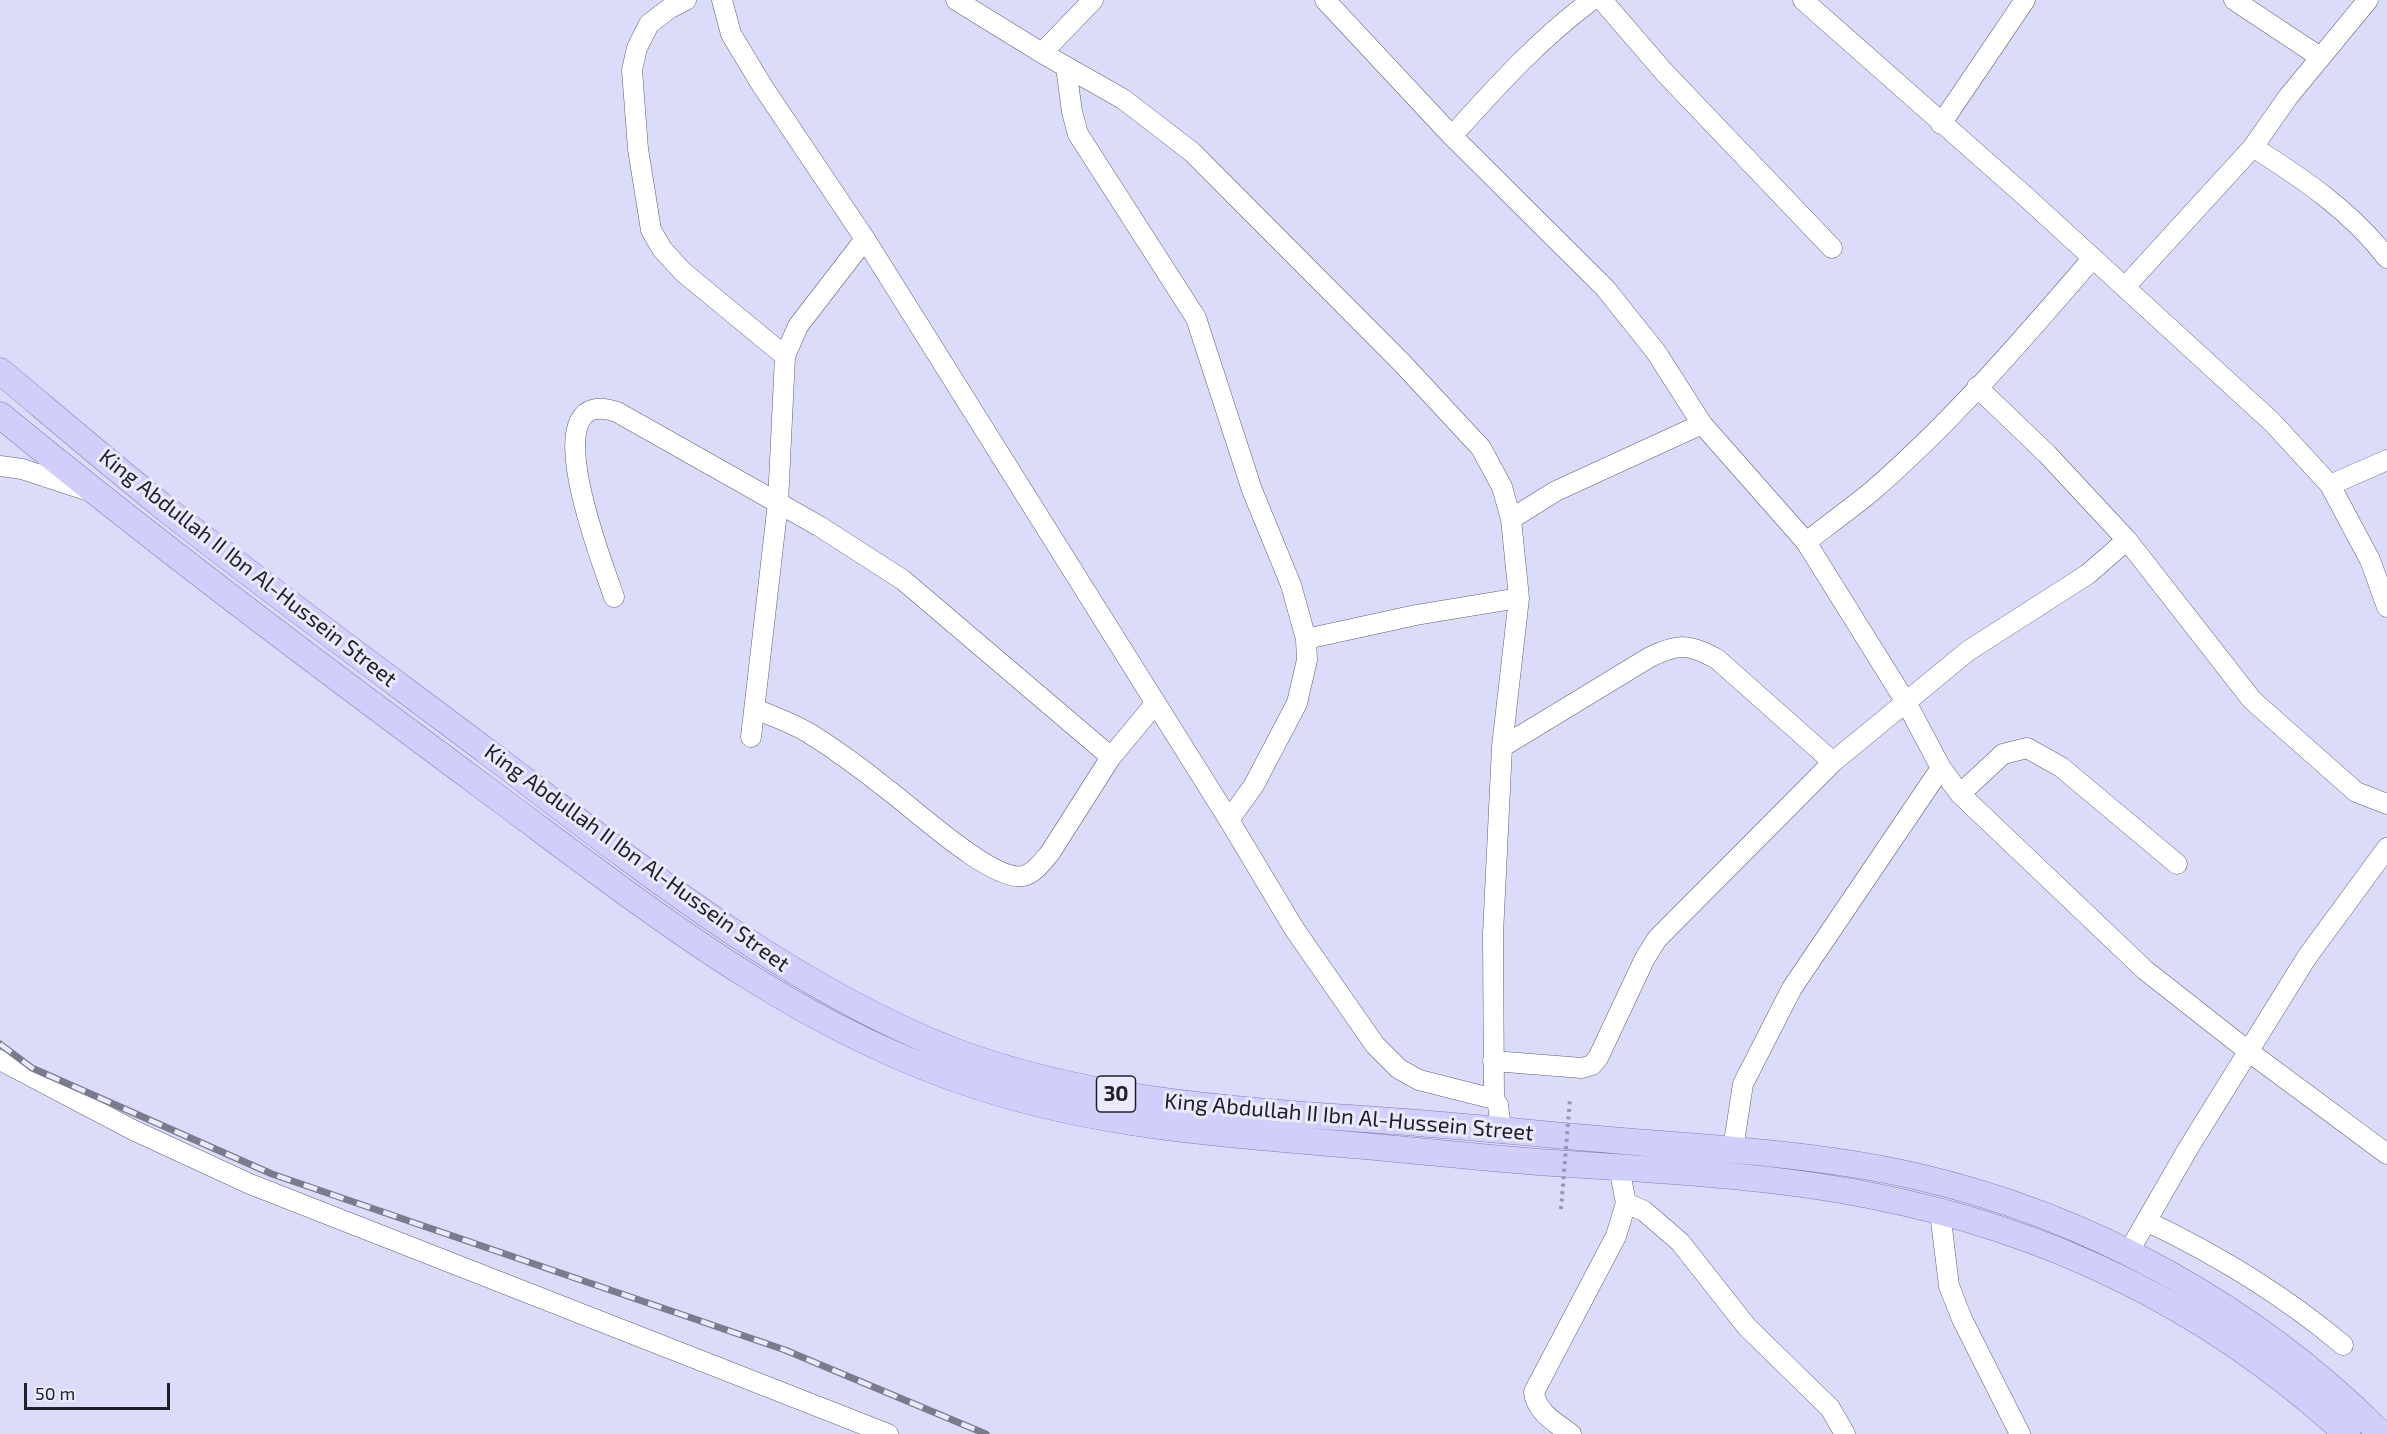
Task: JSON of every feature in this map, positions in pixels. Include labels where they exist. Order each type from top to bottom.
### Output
[{"type":"main road","name":"King Abdullah II Ibn Al-Hussein Street","points":[[0,371],[165,508],[632,860],[787,967],[840,997],[955,1051],[1072,1086],[1149,1101],[1733,1149],[1855,1166],[1944,1184],[2059,1221],[2128,1253],[2224,1308],[2266,1337],[2307,1367],[2381,1434]]},
{"type":"main road","name":"King Abdullah II Ibn Al-Hussein Street","points":[[0,415],[145,534],[616,884],[758,984],[830,1026],[900,1058],[1009,1096],[1112,1120],[1169,1129],[1619,1167],[1812,1186],[1871,1196],[1940,1212],[2036,1241],[2130,1281],[2233,1342],[2347,1434]]},
{"type":"main road","points":[[145,534],[165,508]]},
{"type":"main road","points":[[616,884],[632,860]]},
{"type":"street","points":[[686,0],[670,8],[649,24],[637,48],[632,70],[638,149],[651,230],[662,249],[683,272],[785,356]]},
{"type":"street","points":[[722,0],[731,34],[763,87],[865,239],[1229,820],[1294,930],[1375,1045],[1390,1061],[1419,1080],[1494,1099]]},
{"type":"street","points":[[956,0],[973,6],[1042,53],[1123,99],[1192,152],[1387,347],[1481,448],[1502,487],[1511,519],[1519,598],[1502,747],[1493,934],[1494,1099],[1498,1105],[1501,1129]]},
{"type":"street","points":[[1042,53],[1093,0]]},
{"type":"street","points":[[1325,0],[1452,136],[1605,288],[1656,352],[1702,424],[1806,543],[1906,704],[1941,768],[1960,794],[2145,970],[2248,1051],[2387,1154]]},
{"type":"street","points":[[1452,136],[1515,65],[1561,22],[1592,0]]},
{"type":"street","points":[[1602,0],[1664,72],[1832,248]]},
{"type":"street","points":[[1803,0],[2125,287],[2272,422],[2330,485],[2370,560],[2386,598]]},
{"type":"street","points":[[1941,124],[2025,0]]},
{"type":"street","points":[[2234,0],[2320,57]]},
{"type":"street","points":[[2125,287],[2253,147],[2320,57],[2368,0]]},
{"type":"street","points":[[1066,67],[1072,112],[1078,134],[1196,318],[1252,490],[1291,585],[1306,639],[1307,660],[1297,703],[1254,785],[1229,820]]},
{"type":"street","points":[[2253,147],[2300,177],[2347,214],[2386,255]]},
{"type":"street","points":[[751,737],[778,503],[785,356],[798,326],[865,239]]},
{"type":"street","points":[[1806,543],[1871,492],[1936,431],[2023,339],[2092,259]]},
{"type":"street","points":[[1977,387],[2047,454],[2127,540],[2252,700],[2356,792],[2387,804]]},
{"type":"street","points":[[614,597],[584,505],[574,456],[575,435],[589,410],[602,407],[617,412],[778,503],[859,550],[903,580],[1111,758]]},
{"type":"street","points":[[1511,519],[1556,491],[1702,424]]},
{"type":"street","points":[[2330,485],[2387,460]]},
{"type":"street","points":[[0,466],[22,469],[95,493]]},
{"type":"street","points":[[1493,1061],[1582,1068],[1592,1065],[1598,1058],[1645,958],[1657,939],[1833,762],[1968,651],[2088,574],[2127,540]]},
{"type":"street","points":[[1306,639],[1416,615],[1519,598]]},
{"type":"street","points":[[1502,747],[1650,657],[1673,646],[1694,647],[1717,659],[1833,762]]},
{"type":"street","points":[[755,709],[780,718],[815,737],[888,789],[957,845],[1008,875],[1024,876],[1039,867],[1111,758],[1155,704]]},
{"type":"street","points":[[1960,794],[2003,754],[2027,748],[2061,767],[2177,864]]},
{"type":"street","points":[[1733,1149],[1743,1084],[1792,988],[1941,768]]},
{"type":"street","points":[[2128,1253],[2248,1051],[2307,957],[2387,848]]},
{"type":"street","points":[[0,1060],[133,1131],[260,1188],[888,1434]]},
{"type":"street","points":[[1571,1434],[1543,1412],[1535,1402],[1534,1392],[1616,1236],[1626,1203],[1619,1167]]},
{"type":"street","points":[[1626,1203],[1644,1211],[1680,1242],[1747,1327],[1830,1408],[1845,1434]]},
{"type":"street","points":[[1940,1212],[1949,1286],[1962,1319],[2020,1434]]},
{"type":"street","points":[[2146,1221],[2231,1263],[2268,1287],[2343,1346]]},
{"type":"path","points":[[1561,1209],[1570,1099]]},
{"type":"railway","points":[[0,1044],[32,1068],[272,1174],[785,1350],[986,1434]]}]
